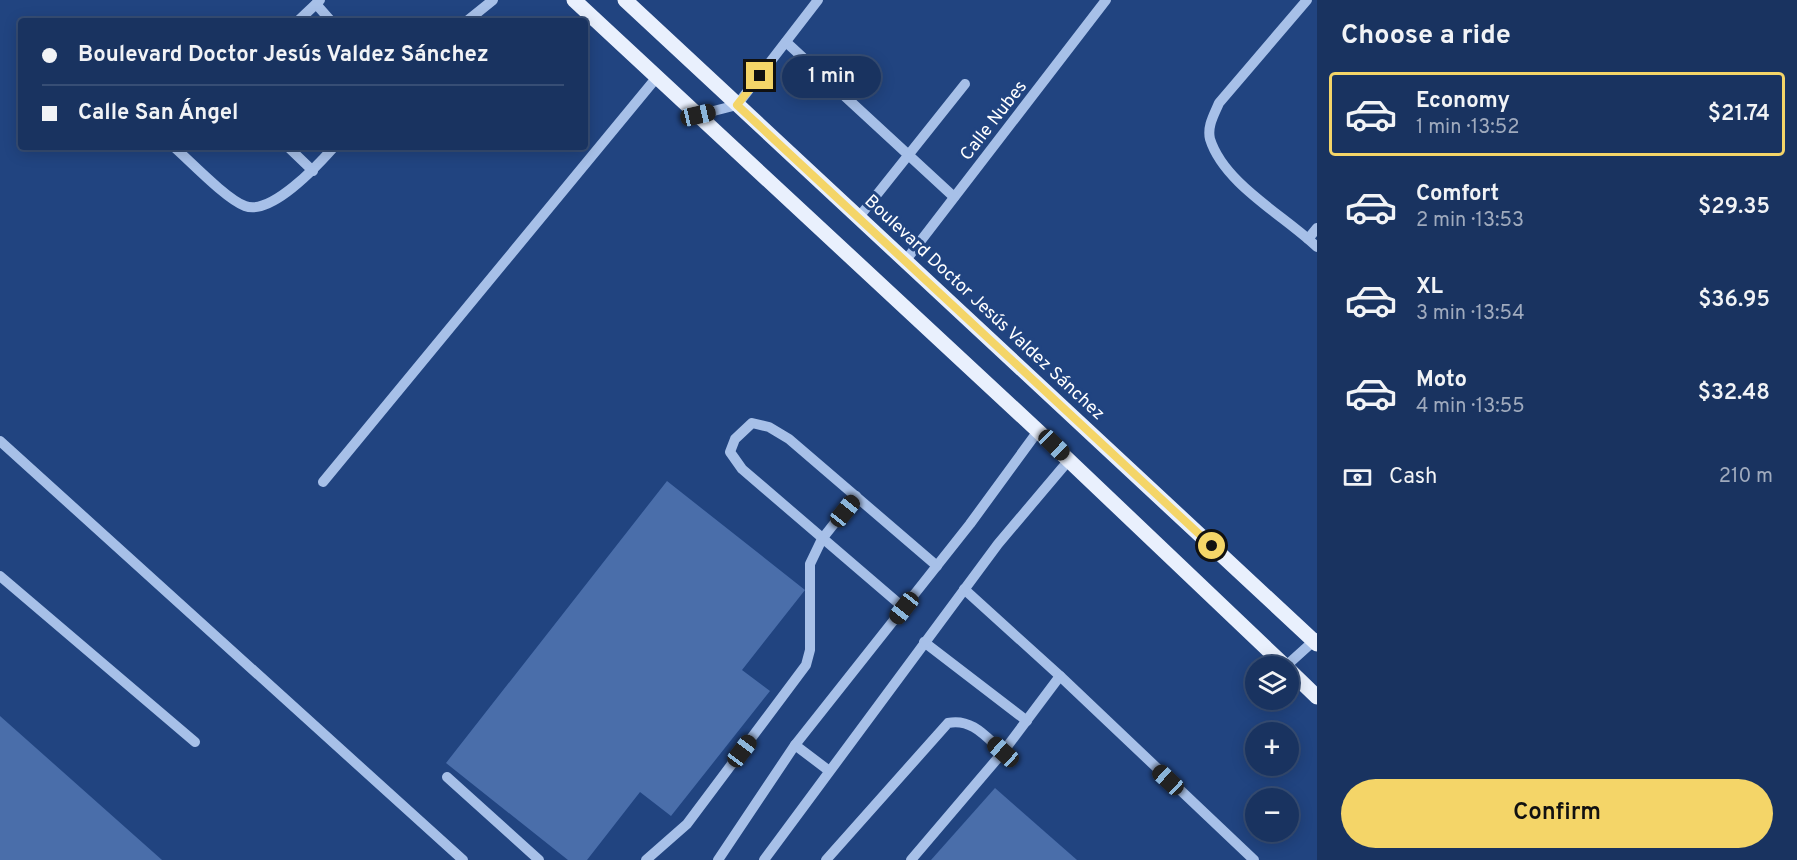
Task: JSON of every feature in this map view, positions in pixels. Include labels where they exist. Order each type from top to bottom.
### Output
[{"type":"main road","points":[[574,0],[1038,430],[1274,656]]},
{"type":"main road","name":"Boulevard Doctor Jesús Valdez Sánchez","points":[[625,0],[1316,641]]},
{"type":"main road","points":[[1299,680],[1317,697]]},
{"type":"street","points":[[471,18],[493,0]]},
{"type":"street","points":[[698,115],[737,105],[818,0]]},
{"type":"street","name":"Calle Nubes","points":[[906,260],[1106,0]]},
{"type":"street","points":[[1317,8],[1308,0],[1219,104],[1210,123],[1210,138],[1222,160],[1249,191],[1317,247]]},
{"type":"street","points":[[301,18],[318,2],[329,18]]},
{"type":"street","points":[[786,42],[954,197]]},
{"type":"street","points":[[323,482],[657,76]]},
{"type":"street","points":[[859,217],[965,84]]},
{"type":"street","points":[[178,150],[244,206],[262,206],[313,171],[331,150]]},
{"type":"street","points":[[291,150],[313,171]]},
{"type":"street","points":[[1308,239],[1317,228]]},
{"type":"street","points":[[904,608],[742,469],[730,452],[735,439],[752,423],[769,426],[789,440],[937,566]]},
{"type":"street","points":[[718,860],[795,745],[937,566],[1038,430]]},
{"type":"street","points":[[0,441],[463,860]]},
{"type":"street","points":[[764,860],[963,589],[1069,460]]},
{"type":"street","points":[[646,860],[687,824],[806,665],[810,650],[810,564],[822,539],[856,496]]},
{"type":"street","points":[[0,576],[195,742]]},
{"type":"street","points":[[963,589],[1060,676],[1254,860]]},
{"type":"street","points":[[1299,656],[1316,641]]},
{"type":"street","points":[[924,642],[1027,721]]},
{"type":"street","points":[[911,860],[1003,752],[1060,676]]},
{"type":"street","points":[[826,860],[948,723],[958,721],[970,724],[1003,752]]},
{"type":"street","points":[[795,745],[828,770]]},
{"type":"street","points":[[447,777],[539,860]]},
{"type":"building","points":[[667,481],[805,590],[742,670],[770,691],[671,816],[640,792],[587,860],[568,860],[446,763]]},
{"type":"building","points":[[0,716],[162,860],[0,860]]},
{"type":"building","points":[[995,788],[1077,860],[931,860]]},
{"type":"route","points":[[760,76],[737,105],[1212,546]]}]
